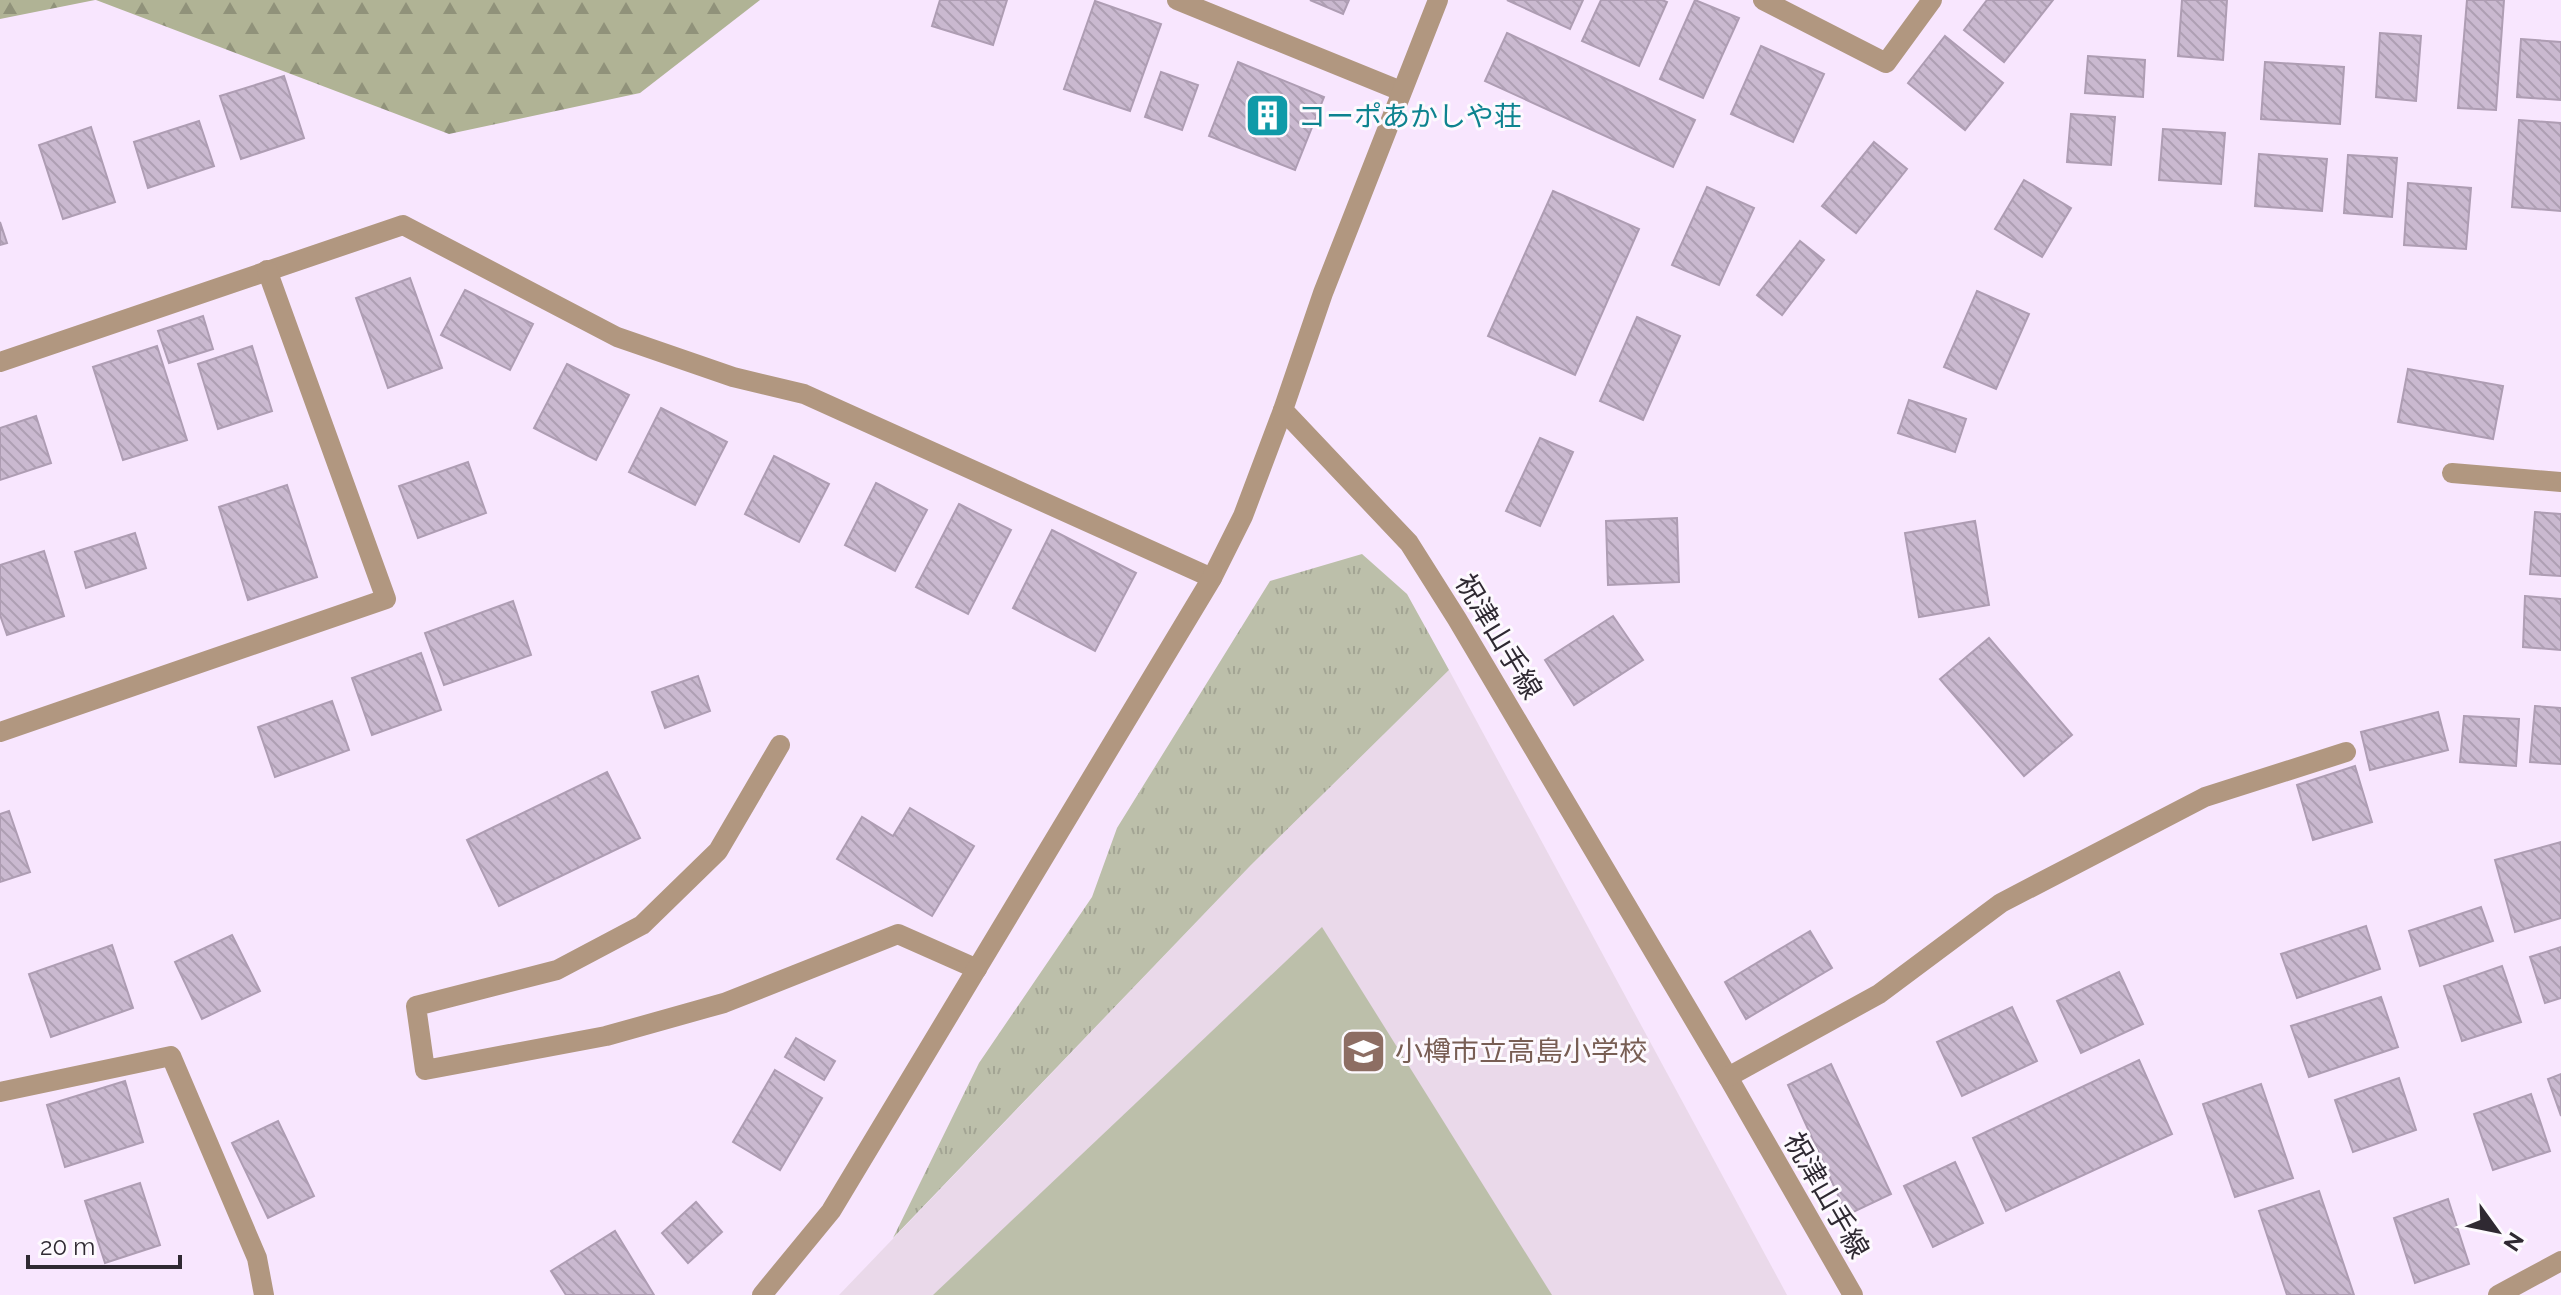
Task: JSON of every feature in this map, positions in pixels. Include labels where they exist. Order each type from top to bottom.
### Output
[{"type":"street","points":[[1177,0],[1401,91]]},
{"type":"street","points":[[762,1295],[831,1211],[1212,578],[1243,516],[1323,293],[1438,0]]},
{"type":"street","points":[[1763,0],[1886,63],[1932,0]]},
{"type":"street","points":[[0,362],[403,225],[617,337],[733,377],[804,394],[1212,578]]},
{"type":"street","points":[[0,732],[386,599],[267,270]]},
{"type":"street","name":"祝津山手線","points":[[1283,410],[1409,543],[1465,632],[1728,1077],[1853,1295]]},
{"type":"street","points":[[2452,473],[2561,482]]},
{"type":"street","points":[[780,745],[718,851],[642,925],[557,970],[416,1006],[425,1070],[606,1036],[724,1003],[898,934],[977,969]]},
{"type":"street","points":[[1728,1077],[1879,994],[2001,903],[2205,797],[2346,752]]},
{"type":"street","points":[[0,1092],[171,1056],[257,1258],[264,1295]]},
{"type":"street","points":[[2498,1295],[2561,1261]]},
{"type":"shaded area","name":"小樽市立高島小学校","points":[[1449,670],[1787,1295],[839,1295],[1251,865]]},
{"type":"green space","points":[[0,0],[95,0],[0,19]]},
{"type":"green space","points":[[96,0],[760,0],[640,93],[449,134]]},
{"type":"green space","points":[[1362,554],[1407,594],[1449,670],[1251,865],[893,1238],[979,1063],[1092,897],[1117,828],[1270,581]]},
{"type":"green space","points":[[1322,927],[1552,1295],[933,1295]]},
{"type":"building","points":[[940,0],[1007,0],[993,45],[932,26]]},
{"type":"building","points":[[1310,0],[1349,0],[1343,14]]},
{"type":"building","points":[[1507,0],[1583,0],[1570,29]]},
{"type":"building","points":[[1601,0],[1667,2],[1639,66],[1582,41]]},
{"type":"building","points":[[1695,0],[1739,18],[1703,98],[1660,79]]},
{"type":"building","points":[[1987,0],[2053,0],[2004,62],[1964,30]]},
{"type":"building","points":[[2182,0],[2227,0],[2223,60],[2178,56]]},
{"type":"building","points":[[2467,0],[2504,0],[2496,110],[2458,108]]},
{"type":"building","points":[[1095,1],[1161,24],[1130,111],[1064,89]]},
{"type":"building","points":[[1507,33],[1695,120],[1673,167],[1485,81]]},
{"type":"building","points":[[2380,33],[2421,36],[2416,101],[2376,97]]},
{"type":"building","points":[[1945,36],[2003,83],[1965,130],[1908,83]]},
{"type":"building","points":[[2521,39],[2561,42],[2561,100],[2517,97]]},
{"type":"building","points":[[1761,46],[1824,74],[1793,142],[1731,114]]},
{"type":"building","points":[[2088,56],[2145,60],[2143,97],[2085,93]]},
{"type":"building","name":"コーポあかしや荘","points":[[1238,62],[1324,97],[1295,170],[1209,136]]},
{"type":"building","points":[[2265,62],[2344,67],[2340,124],[2261,119]]},
{"type":"building","points":[[1161,72],[1198,85],[1182,130],[1145,117]]},
{"type":"building","points":[[284,76],[304,138],[241,159],[220,96]]},
{"type":"building","points":[[2071,114],[2115,117],[2111,165],[2067,162]]},
{"type":"building","points":[[2519,120],[2561,123],[2561,211],[2512,207]]},
{"type":"building","points":[[199,121],[214,166],[148,188],[134,142]]},
{"type":"building","points":[[91,127],[115,202],[63,219],[39,145]]},
{"type":"building","points":[[2163,129],[2225,133],[2221,184],[2159,180]]},
{"type":"building","points":[[1874,142],[1907,169],[1856,233],[1822,206]]},
{"type":"building","points":[[2259,154],[2327,159],[2322,211],[2255,206]]},
{"type":"building","points":[[2348,155],[2397,158],[2392,217],[2344,213]]},
{"type":"building","points":[[2024,180],[2071,208],[2042,257],[1995,229]]},
{"type":"building","points":[[2408,183],[2471,188],[2466,249],[2404,245]]},
{"type":"building","points":[[1707,187],[1754,208],[1719,285],[1672,265]]},
{"type":"building","points":[[1553,191],[1639,229],[1575,375],[1488,336]]},
{"type":"building","points":[[0,222],[7,243],[0,245]]},
{"type":"building","points":[[1800,241],[1824,260],[1782,315],[1757,295]]},
{"type":"building","points":[[410,278],[442,368],[388,388],[356,298]]},
{"type":"building","points":[[465,290],[533,324],[510,370],[441,335]]},
{"type":"building","points":[[1977,291],[2029,314],[1996,389],[1944,367]]},
{"type":"building","points":[[203,316],[213,349],[169,363],[158,331]]},
{"type":"building","points":[[1637,317],[1680,336],[1643,420],[1600,401]]},
{"type":"building","points":[[157,346],[187,440],[123,460],[93,367]]},
{"type":"building","points":[[252,346],[272,411],[218,429],[198,364]]},
{"type":"building","points":[[567,364],[629,395],[596,460],[534,428]]},
{"type":"building","points":[[2408,369],[2503,386],[2493,439],[2398,422]]},
{"type":"building","points":[[1909,400],[1966,419],[1955,452],[1898,433]]},
{"type":"building","points":[[661,408],[727,442],[695,505],[629,472]]},
{"type":"building","points":[[36,416],[51,463],[0,480],[0,428]]},
{"type":"building","points":[[1540,438],[1573,452],[1540,526],[1506,511]]},
{"type":"building","points":[[774,456],[829,484],[799,542],[745,514]]},
{"type":"building","points":[[468,462],[486,513],[418,538],[399,486]]},
{"type":"building","points":[[876,483],[927,510],[895,571],[845,545]]},
{"type":"building","points":[[287,485],[317,577],[248,600],[219,507]]},
{"type":"building","points":[[959,504],[1011,530],[968,614],[916,587]]},
{"type":"building","points":[[2535,512],[2561,514],[2561,576],[2530,574]]},
{"type":"building","points":[[1677,518],[1679,582],[1608,585],[1606,521]]},
{"type":"building","points":[[1975,521],[1989,605],[1919,617],[1905,533]]},
{"type":"building","points":[[1052,530],[1136,573],[1095,651],[1013,608]]},
{"type":"building","points":[[135,533],[146,568],[86,588],[75,552]]},
{"type":"building","points":[[44,551],[64,616],[7,635],[0,615],[0,565]]},
{"type":"building","points":[[2525,596],[2561,599],[2561,650],[2523,647]]},
{"type":"building","points":[[513,601],[531,655],[444,685],[425,633]]},
{"type":"building","points":[[1613,616],[1643,660],[1574,705],[1545,660]]},
{"type":"building","points":[[1989,638],[2072,735],[2024,776],[1940,679]]},
{"type":"building","points":[[421,653],[441,710],[372,735],[352,678]]},
{"type":"building","points":[[698,676],[710,711],[665,728],[652,692]]},
{"type":"building","points":[[332,701],[349,750],[275,777],[258,727]]},
{"type":"building","points":[[2535,706],[2561,708],[2561,764],[2530,762]]},
{"type":"building","points":[[2438,712],[2448,750],[2370,770],[2361,732]]},
{"type":"building","points":[[2464,716],[2519,719],[2516,766],[2460,762]]},
{"type":"building","points":[[2355,766],[2372,822],[2313,840],[2297,785]]},
{"type":"building","points":[[607,772],[640,838],[499,906],[467,840]]},
{"type":"building","points":[[910,808],[974,846],[932,916],[837,859],[862,817],[893,836]]},
{"type":"building","points":[[9,811],[30,872],[0,882],[0,814]]},
{"type":"building","points":[[2561,842],[2561,918],[2515,932],[2495,860]]},
{"type":"building","points":[[2481,907],[2493,941],[2420,966],[2409,931]]},
{"type":"building","points":[[2366,926],[2380,969],[2297,998],[2281,954]]},
{"type":"building","points":[[1810,931],[1832,968],[1746,1019],[1725,982]]},
{"type":"building","points":[[232,935],[260,991],[202,1019],[175,962]]},
{"type":"building","points":[[112,945],[133,1008],[51,1037],[29,974]]},
{"type":"building","points":[[2561,947],[2561,998],[2545,1003],[2530,957]]},
{"type":"building","points":[[2502,966],[2521,1022],[2462,1041],[2444,986]]},
{"type":"building","points":[[2119,972],[2143,1024],[2081,1053],[2057,1001]]},
{"type":"building","points":[[2381,997],[2398,1047],[2309,1077],[2291,1026]]},
{"type":"building","points":[[2012,1007],[2037,1061],[1962,1096],[1937,1042]]},
{"type":"building","points":[[796,1038],[835,1061],[824,1080],[785,1057]]},
{"type":"building","points":[[2139,1060],[2172,1134],[2006,1211],[1973,1138]]},
{"type":"building","points":[[1831,1064],[1891,1194],[1847,1215],[1788,1085]]},
{"type":"building","points":[[775,1070],[822,1098],[780,1170],[733,1142]]},
{"type":"building","points":[[2561,1074],[2561,1116],[2548,1079]]},
{"type":"building","points":[[2399,1078],[2416,1130],[2353,1152],[2335,1100]]},
{"type":"building","points":[[125,1081],[143,1142],[65,1167],[47,1105]]},
{"type":"building","points":[[2261,1084],[2293,1178],[2235,1197],[2203,1104]]},
{"type":"building","points":[[2531,1094],[2550,1151],[2493,1170],[2474,1114]]},
{"type":"building","points":[[278,1121],[314,1196],[268,1218],[232,1143]]},
{"type":"building","points":[[1955,1162],[1983,1223],[1933,1247],[1904,1186]]},
{"type":"building","points":[[140,1183],[160,1245],[105,1263],[85,1201]]},
{"type":"building","points":[[2319,1191],[2354,1295],[2287,1295],[2259,1211]]},
{"type":"building","points":[[2448,1199],[2469,1264],[2415,1283],[2394,1218]]},
{"type":"building","points":[[696,1202],[722,1232],[688,1263],[662,1233]]},
{"type":"building","points":[[615,1231],[654,1295],[566,1295],[551,1271]]},
{"type":"place","name":"コーポあかしや荘","points":[[1267,116]]},
{"type":"place","name":"小樽市立高島小学校","points":[[1364,1051]]}]
